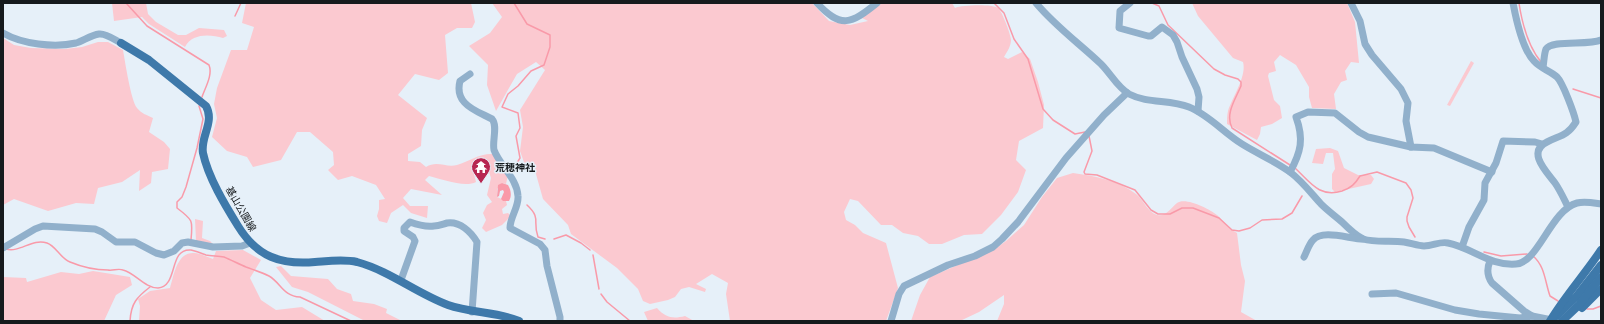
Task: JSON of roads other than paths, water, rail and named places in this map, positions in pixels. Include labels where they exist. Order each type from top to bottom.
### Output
[{"type":"main road","name":"基山公園線","points":[[121,43],[149,60],[206,106],[210,119],[202,145],[207,168],[239,227],[250,243],[258,250],[282,261],[296,263],[337,260],[356,262],[375,268],[401,280],[443,303],[472,312],[519,321]]},
{"type":"main road","points":[[1551,321],[1560,304],[1587,271],[1601,250]]},
{"type":"main road","points":[[1551,321],[1576,297],[1601,265]]},
{"type":"main road","points":[[1564,321],[1601,277]]},
{"type":"main road","points":[[1564,321],[1581,308],[1601,289]]},
{"type":"street","points":[[818,3],[833,18],[839,21],[846,21],[856,18],[877,3]]},
{"type":"street","points":[[1036,3],[1103,66],[1120,88],[1141,99],[1180,104],[1198,111],[1242,144],[1278,164],[1292,169],[1300,181],[1322,205],[1363,239]]},
{"type":"street","points":[[1130,3],[1120,11],[1119,28],[1151,36],[1162,27],[1173,35],[1197,89],[1199,97],[1198,111]]},
{"type":"street","points":[[1351,3],[1360,21],[1365,44],[1372,55],[1401,89],[1408,102],[1406,121],[1411,147]]},
{"type":"street","points":[[1462,247],[1469,227],[1484,200],[1485,183],[1492,172],[1503,141],[1535,142],[1542,144],[1564,136],[1571,131],[1576,122],[1564,89],[1558,78],[1533,61],[1526,50],[1513,3]]},
{"type":"street","points":[[3,33],[13,39],[26,42],[62,44],[75,43],[98,34],[104,34],[121,43]]},
{"type":"street","points":[[1543,68],[1546,49],[1551,44],[1594,43],[1601,40]]},
{"type":"street","points":[[470,74],[460,81],[459,92],[465,104],[492,119],[494,124],[493,146],[518,191],[518,204],[510,224],[510,228],[540,244],[545,250],[547,266],[560,321]]},
{"type":"street","points":[[891,321],[904,286],[948,265],[975,256],[993,247],[1002,240],[1018,222],[1066,158],[1104,115],[1127,93]]},
{"type":"street","points":[[1292,169],[1301,139],[1301,131],[1296,117],[1308,112],[1335,113],[1359,132],[1368,137],[1411,147],[1434,148],[1492,172]]},
{"type":"street","points":[[1542,144],[1538,150],[1538,158],[1542,168],[1555,183],[1568,207]]},
{"type":"street","points":[[1304,257],[1314,239],[1325,234],[1373,241],[1404,242],[1424,246],[1446,242],[1470,250],[1490,261],[1514,264],[1524,262],[1531,255],[1561,214],[1568,207],[1584,202],[1601,204]]},
{"type":"street","points":[[401,280],[415,241],[413,237],[404,231],[404,228],[410,222],[423,226],[436,226],[449,223],[460,226],[471,232],[477,242],[472,312]]},
{"type":"street","points":[[5,247],[16,242],[35,229],[43,226],[95,229],[116,242],[135,242],[156,253],[164,255],[174,251],[182,243],[195,242],[203,246],[213,247],[242,246],[250,243]]},
{"type":"street","points":[[1490,261],[1488,272],[1489,279],[1492,283],[1524,311],[1532,316],[1557,321]]},
{"type":"street","points":[[1372,294],[1396,294],[1474,314],[1520,318],[1532,316]]},
{"type":"waterway","points":[[126,3],[147,26],[209,65],[210,73],[207,86],[202,97]]},
{"type":"waterway","points":[[235,16],[241,3]]},
{"type":"waterway","points":[[511,173],[520,158],[516,136],[520,128],[518,113],[502,107],[508,94],[518,86],[531,71],[544,65],[550,47],[550,35],[527,24],[514,3]]},
{"type":"waterway","points":[[994,3],[1004,13],[1014,39],[1028,59],[1043,109],[1053,120],[1075,134],[1085,132]]},
{"type":"waterway","points":[[1152,3],[1159,6],[1168,25],[1214,69],[1225,75],[1238,79],[1241,82],[1241,86],[1230,112],[1230,123],[1232,128],[1290,165]]},
{"type":"waterway","points":[[1519,3],[1526,34],[1532,49],[1541,62]]},
{"type":"waterway","points":[[1573,89],[1601,98]]},
{"type":"waterway","points":[[191,240],[191,221],[177,208],[177,202],[182,197],[186,187],[197,148],[203,119],[199,106]]},
{"type":"waterway","points":[[1089,136],[1092,151],[1084,172],[1085,174],[1097,175],[1135,190],[1151,210],[1158,214],[1170,214],[1182,208],[1193,208],[1219,218],[1232,230],[1239,231],[1250,228],[1262,220],[1282,219],[1292,213],[1302,196]]},
{"type":"waterway","points":[[1295,168],[1316,187],[1321,190],[1334,193],[1348,189],[1360,176],[1377,172],[1406,183],[1411,190],[1413,198],[1407,221],[1415,237]]},
{"type":"waterway","points":[[527,205],[534,214],[538,237],[545,239]]},
{"type":"waterway","points":[[554,239],[566,235],[590,250]]},
{"type":"waterway","points":[[6,249],[16,249],[36,242],[47,243],[63,258],[70,262],[93,269],[123,270],[132,274],[149,286],[158,288],[165,286],[169,281],[179,255],[184,251],[197,251],[206,255],[224,257],[269,276],[286,292],[351,321]]},
{"type":"waterway","points":[[1484,252],[1501,256],[1527,254]]},
{"type":"waterway","points":[[593,255],[599,289]]},
{"type":"waterway","points":[[1533,256],[1540,264],[1550,296],[1558,301]]},
{"type":"waterway","points":[[130,321],[133,305],[150,287]]},
{"type":"waterway","points":[[601,294],[607,302],[630,321]]},
{"type":"waterway","points":[[1587,309],[1593,309],[1601,306]]},
{"type":"place","name":"荒穂神社","points":[[481,184]]}]
